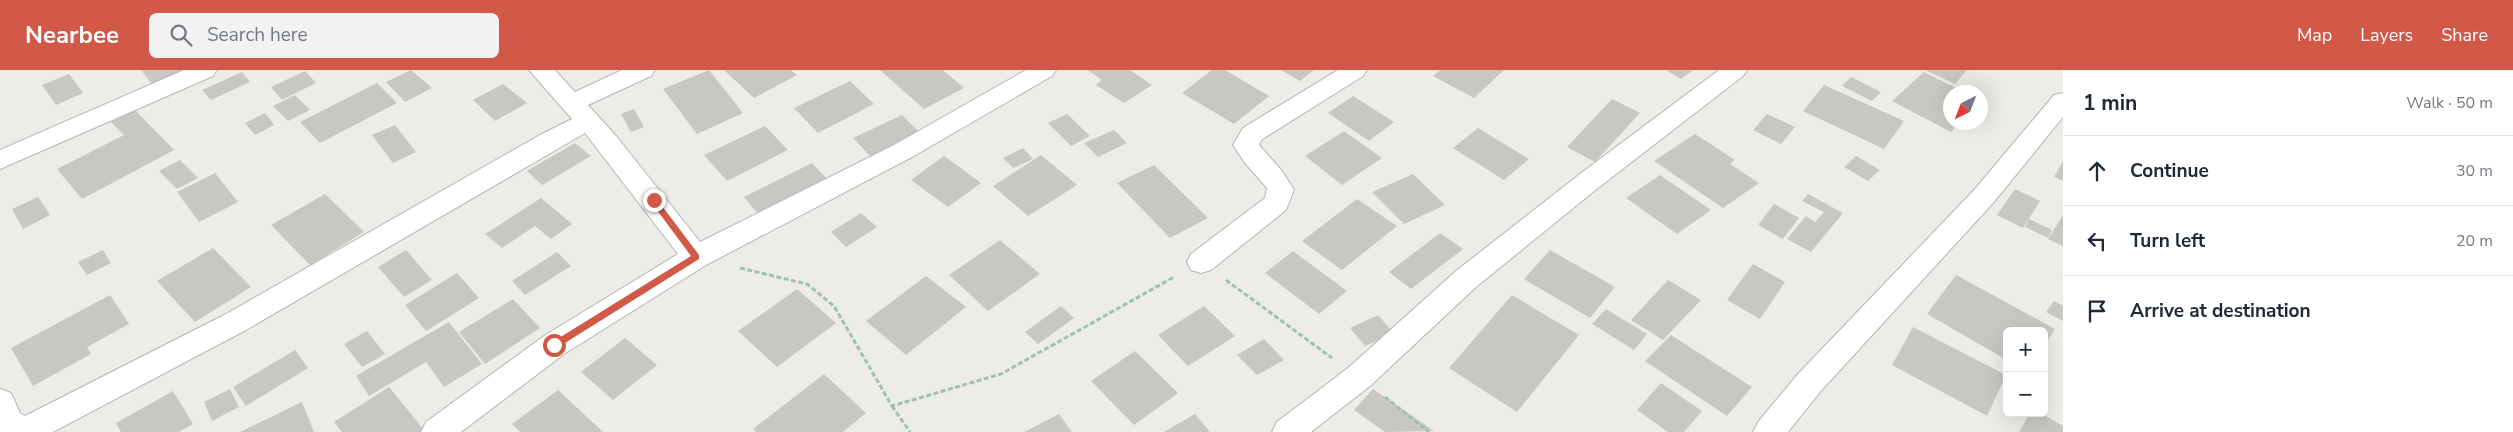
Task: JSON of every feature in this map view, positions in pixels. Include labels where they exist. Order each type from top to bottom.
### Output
[{"type":"street","points":[[0,160],[205,70]]},
{"type":"street","points":[[541,70],[581,112],[654,200],[696,257]]},
{"type":"street","points":[[0,402],[8,422],[24,432],[236,322],[548,141],[581,112],[643,70]]},
{"type":"street","points":[[437,432],[554,345],[696,257],[903,150],[1044,70]]},
{"type":"street","points":[[1200,262],[1277,203],[1281,190],[1276,179],[1251,156],[1246,145],[1252,134],[1355,70]]},
{"type":"street","points":[[1288,432],[1359,377],[1466,278],[1735,70]]},
{"type":"street","points":[[1769,432],[1808,383],[1984,196],[2063,101]]},
{"type":"path","points":[[696,257],[807,284],[834,306],[892,406],[910,432]]},
{"type":"path","points":[[892,406],[1000,374],[1200,262],[1359,377],[1429,432]]},
{"type":"building","points":[[141,70],[183,70],[152,84]]},
{"type":"building","points":[[411,70],[432,88],[405,102],[386,82]]},
{"type":"building","points":[[709,70],[743,113],[697,134],[663,89]]},
{"type":"building","points":[[724,70],[791,70],[797,75],[754,98]]},
{"type":"building","points":[[880,70],[943,70],[964,88],[924,109]]},
{"type":"building","points":[[1088,70],[1130,70],[1152,85],[1124,103],[1096,85],[1102,80]]},
{"type":"building","points":[[1212,70],[1225,70],[1269,96],[1234,124],[1182,93]]},
{"type":"building","points":[[1281,70],[1314,70],[1300,81]]},
{"type":"building","points":[[1440,70],[1504,70],[1474,98],[1433,76]]},
{"type":"building","points":[[1666,70],[1693,70],[1681,79]]},
{"type":"building","points":[[1925,70],[1967,70],[1955,84]]},
{"type":"building","points":[[305,71],[316,83],[282,100],[271,87]]},
{"type":"building","points":[[242,72],[250,82],[211,100],[202,90]]},
{"type":"building","points":[[1924,72],[1950,85],[1943,85],[1943,128],[1892,101]]},
{"type":"building","points":[[69,74],[83,93],[56,105],[42,85]]},
{"type":"building","points":[[1851,77],[1881,92],[1872,101],[1842,86]]},
{"type":"building","points":[[850,81],[874,104],[818,133],[794,108]]},
{"type":"building","points":[[377,83],[397,103],[320,143],[300,122]]},
{"type":"building","points":[[503,84],[527,103],[495,121],[473,100]]},
{"type":"building","points":[[1824,85],[1904,121],[1884,149],[1803,111]]},
{"type":"building","points":[[295,95],[310,110],[288,121],[273,106]]},
{"type":"building","points":[[1353,96],[1394,122],[1369,141],[1328,113]]},
{"type":"building","points":[[1612,99],[1640,113],[1595,162],[1567,147]]},
{"type":"building","points":[[634,109],[644,127],[631,132],[621,114]]},
{"type":"building","points":[[135,110],[174,150],[82,199],[57,169],[124,135],[111,122]]},
{"type":"building","points":[[265,113],[274,125],[255,135],[245,123]]},
{"type":"building","points":[[1067,114],[1090,136],[1071,146],[1048,123]]},
{"type":"building","points":[[1767,114],[1795,127],[1781,144],[1753,130]]},
{"type":"building","points":[[902,115],[919,132],[870,156],[853,138]]},
{"type":"building","points":[[395,125],[416,152],[393,163],[372,135]]},
{"type":"building","points":[[765,126],[788,150],[727,181],[704,155]]},
{"type":"building","points":[[1478,128],[1529,159],[1504,180],[1453,148]]},
{"type":"building","points":[[1114,130],[1127,143],[1098,157],[1084,143]]},
{"type":"building","points":[[1344,131],[1382,158],[1342,185],[1305,156]]},
{"type":"building","points":[[1695,134],[1735,160],[1730,164],[1759,183],[1723,208],[1654,161]]},
{"type":"building","points":[[575,143],[591,156],[542,185],[527,171]]},
{"type":"building","points":[[1023,148],[1033,159],[1013,168],[1003,158]]},
{"type":"building","points":[[1041,155],[1077,185],[1028,216],[993,186]]},
{"type":"building","points":[[944,156],[981,183],[948,207],[911,180]]},
{"type":"building","points":[[1856,156],[1880,170],[1868,181],[1844,167]]},
{"type":"building","points":[[180,160],[198,178],[177,189],[159,171]]},
{"type":"building","points":[[2063,161],[2063,181],[2054,177]]},
{"type":"building","points":[[812,163],[827,179],[758,214],[744,197]]},
{"type":"building","points":[[1154,165],[1208,218],[1170,238],[1117,183]]},
{"type":"building","points":[[215,173],[238,202],[199,222],[177,192]]},
{"type":"building","points":[[1413,174],[1445,205],[1404,224],[1372,192]]},
{"type":"building","points":[[1660,175],[1711,210],[1677,234],[1626,198]]},
{"type":"building","points":[[2015,189],[2040,201],[2023,228],[1997,215]]},
{"type":"building","points":[[325,194],[364,232],[310,265],[271,225]]},
{"type":"building","points":[[1808,194],[1843,213],[1811,252],[1787,239],[1806,216],[1815,222],[1824,212],[1802,201]]},
{"type":"building","points":[[38,197],[50,215],[23,229],[12,209]]},
{"type":"building","points":[[541,198],[572,224],[551,239],[535,226],[502,248],[485,234]]},
{"type":"building","points":[[1357,199],[1397,226],[1342,270],[1302,241]]},
{"type":"building","points":[[1774,204],[1799,218],[1783,239],[1758,225]]},
{"type":"building","points":[[861,213],[877,227],[846,247],[831,232]]},
{"type":"building","points":[[2063,215],[2063,246],[2048,239]]},
{"type":"building","points":[[2029,219],[2052,230],[2048,238],[2025,227]]},
{"type":"building","points":[[1440,233],[1463,249],[1411,289],[1389,272]]},
{"type":"building","points":[[1000,240],[1040,274],[988,311],[949,275]]},
{"type":"building","points":[[213,248],[251,287],[195,322],[157,281]]},
{"type":"building","points":[[103,250],[111,263],[87,275],[78,262]]},
{"type":"building","points":[[406,250],[432,280],[404,297],[378,267]]},
{"type":"building","points":[[1550,250],[1615,287],[1590,318],[1524,279]]},
{"type":"building","points":[[1293,251],[1347,291],[1319,314],[1265,273]]},
{"type":"building","points":[[557,252],[571,266],[525,295],[512,281]]},
{"type":"building","points":[[1753,264],[1785,282],[1760,319],[1727,300]]},
{"type":"building","points":[[457,273],[479,298],[426,331],[405,305]]},
{"type":"building","points":[[1956,275],[2055,329],[2048,340],[2048,327],[2003,327],[2003,358],[1927,314]]},
{"type":"building","points":[[926,276],[966,307],[906,355],[866,321]]},
{"type":"building","points":[[1668,280],[1701,300],[1663,340],[1631,320]]},
{"type":"building","points":[[797,289],[836,323],[777,367],[738,331]]},
{"type":"building","points":[[110,295],[129,324],[87,347],[91,354],[33,386],[11,348]]},
{"type":"building","points":[[1512,295],[1579,335],[1517,412],[1449,368]]},
{"type":"building","points":[[513,299],[540,328],[485,364],[459,332]]},
{"type":"building","points":[[2054,301],[2063,306],[2063,321],[2046,312]]},
{"type":"building","points":[[1061,306],[1074,318],[1038,344],[1025,332]]},
{"type":"building","points":[[1204,306],[1235,336],[1188,366],[1158,335]]},
{"type":"building","points":[[1606,309],[1647,334],[1634,350],[1592,324]]},
{"type":"building","points":[[1378,315],[1394,333],[1365,346],[1350,328]]},
{"type":"building","points":[[449,322],[482,364],[444,387],[426,362],[369,396],[356,376]]},
{"type":"building","points":[[1913,327],[2003,373],[2003,381],[1987,416],[1892,365]]},
{"type":"building","points":[[367,331],[385,354],[362,367],[344,344]]},
{"type":"building","points":[[1671,335],[1752,387],[1727,416],[1645,361]]},
{"type":"building","points":[[625,338],[657,365],[613,400],[581,372]]},
{"type":"building","points":[[1264,339],[1284,360],[1257,375],[1237,355]]},
{"type":"building","points":[[295,350],[308,368],[246,406],[233,387]]},
{"type":"building","points":[[1135,351],[1178,393],[1134,425],[1091,381]]},
{"type":"building","points":[[824,374],[866,413],[843,432],[756,432],[753,429]]},
{"type":"building","points":[[1661,383],[1702,411],[1684,432],[1668,432],[1637,410]]},
{"type":"building","points":[[389,387],[424,430],[420,432],[342,432],[334,422]]},
{"type":"building","points":[[230,389],[239,407],[212,421],[204,402]]},
{"type":"building","points":[[1373,389],[1434,431],[1385,432],[1354,410]]},
{"type":"building","points":[[558,390],[603,432],[520,432],[512,424]]},
{"type":"building","points":[[173,391],[193,424],[179,432],[121,432],[116,423]]},
{"type":"building","points":[[302,402],[314,432],[240,432]]},
{"type":"building","points":[[1059,414],[1072,432],[1024,432]]},
{"type":"building","points":[[1195,414],[1210,432],[1164,432]]},
{"type":"building","points":[[2028,417],[2048,417],[2063,426],[2063,432],[2019,432]]},
{"type":"route","points":[[554,345],[696,257],[654,200]]}]
